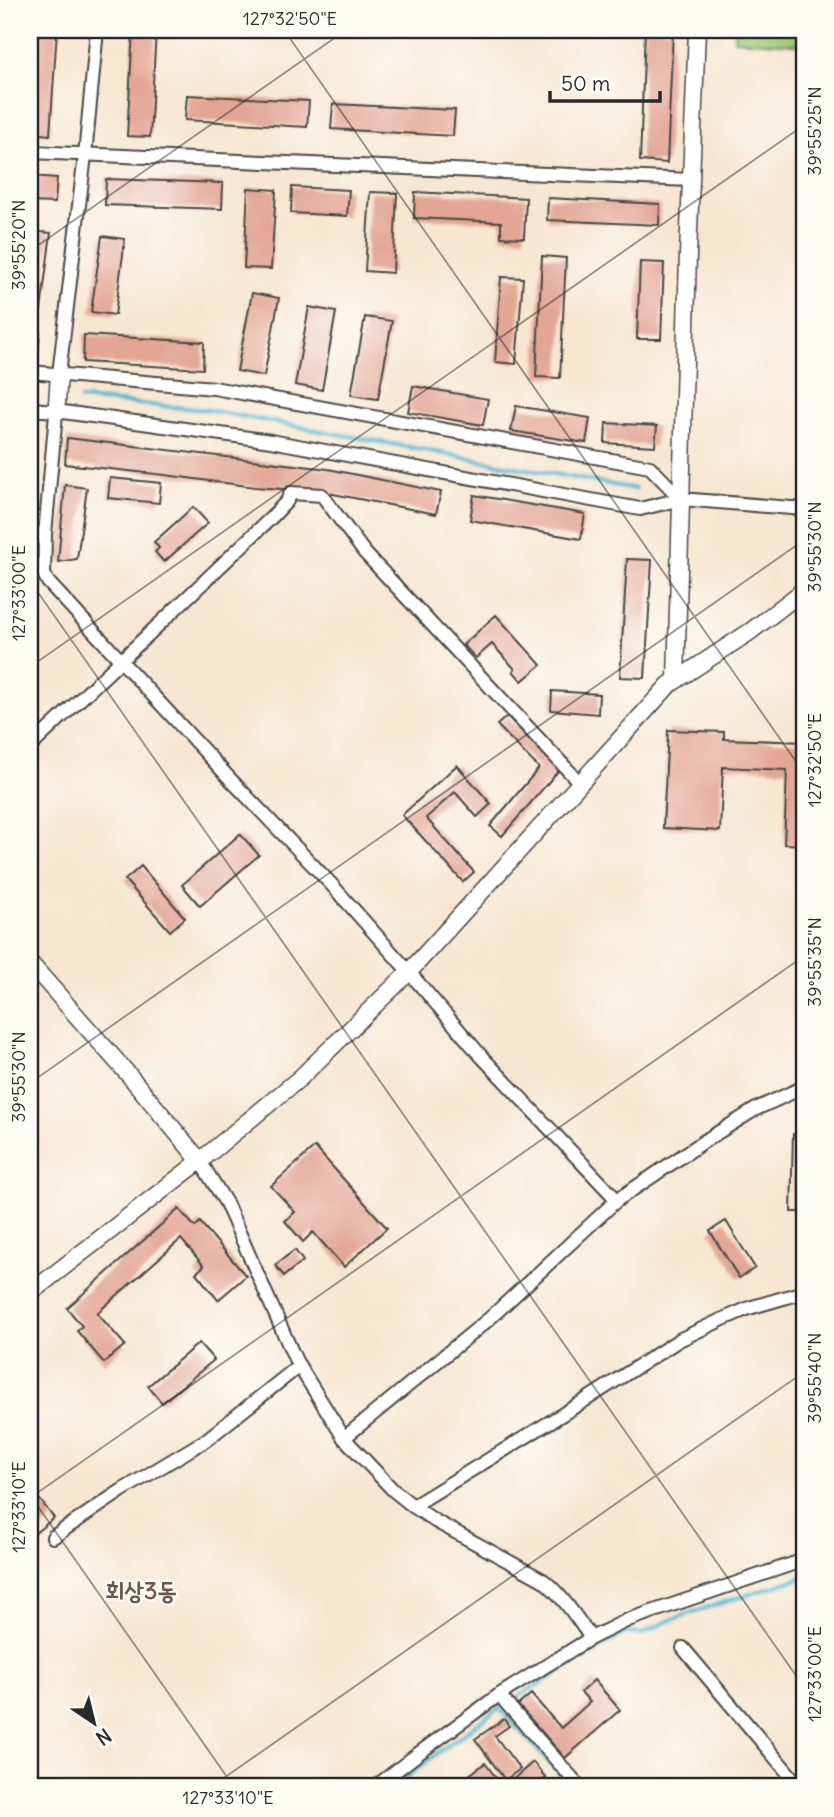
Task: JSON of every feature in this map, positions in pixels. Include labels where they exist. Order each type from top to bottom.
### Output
[{"type":"street","points":[[96,30],[85,155],[59,374],[44,574],[48,582],[120,662],[331,884],[482,1057],[617,1200]]},
{"type":"street","points":[[676,679],[698,30]]},
{"type":"street","points":[[30,152],[691,180]]},
{"type":"street","points":[[30,372],[214,388],[650,467],[681,499]]},
{"type":"street","points":[[30,409],[56,407],[271,441],[640,509],[681,499],[804,509]]},
{"type":"street","points":[[30,747],[272,517],[287,501],[290,493],[322,495],[364,552],[580,783]]},
{"type":"street","points":[[30,533],[45,534]]},
{"type":"street","points":[[30,1293],[200,1161],[300,1078],[409,971],[676,679],[751,631],[804,590]]},
{"type":"street","points":[[30,963],[200,1161],[226,1203],[299,1366],[344,1438],[393,1490],[413,1506],[435,1521],[543,1580],[562,1597],[591,1638]]},
{"type":"street","points":[[344,1438],[489,1318],[617,1200],[716,1133],[756,1109],[804,1087]]},
{"type":"street","points":[[413,1506],[679,1340],[749,1308],[804,1292]]},
{"type":"street","points":[[53,1537],[121,1491],[206,1440],[299,1366]]},
{"type":"street","points":[[375,1787],[499,1695],[591,1638],[628,1620],[804,1560]]},
{"type":"street","points":[[683,1648],[800,1787]]},
{"type":"street","points":[[499,1695],[580,1787]]},
{"type":"green space","points":[[735,30],[804,30],[804,45],[734,40]]},
{"type":"building","points":[[34,30],[57,30],[50,135],[30,133]]},
{"type":"building","points":[[133,30],[156,30],[150,137],[127,136]]},
{"type":"building","points":[[645,30],[673,30],[667,163],[640,161]]},
{"type":"building","points":[[187,95],[309,101],[307,127],[185,120]]},
{"type":"building","points":[[333,104],[455,110],[453,136],[331,129]]},
{"type":"building","points":[[30,176],[57,178],[55,203],[30,202]]},
{"type":"building","points":[[106,179],[223,183],[222,209],[105,205]]},
{"type":"building","points":[[292,187],[349,190],[347,216],[291,213]]},
{"type":"building","points":[[248,188],[276,190],[271,269],[244,268]]},
{"type":"building","points":[[370,192],[397,193],[393,273],[365,271]]},
{"type":"building","points":[[415,192],[526,198],[524,238],[501,237],[501,222],[414,218]]},
{"type":"building","points":[[548,198],[660,204],[659,225],[547,220]]},
{"type":"building","points":[[30,231],[51,233],[41,310],[30,308]]},
{"type":"building","points":[[102,236],[125,239],[115,315],[91,312]]},
{"type":"building","points":[[542,256],[566,258],[560,378],[536,377]]},
{"type":"building","points":[[640,262],[664,263],[661,339],[637,339]]},
{"type":"building","points":[[501,277],[523,278],[516,364],[495,362]]},
{"type":"building","points":[[252,293],[279,298],[264,376],[237,371]]},
{"type":"building","points":[[309,307],[336,312],[322,390],[295,385]]},
{"type":"building","points":[[365,317],[392,321],[378,399],[351,395]]},
{"type":"building","points":[[30,331],[40,332],[38,357],[30,356]]},
{"type":"building","points":[[84,335],[204,342],[203,369],[83,362]]},
{"type":"building","points":[[413,386],[488,399],[483,425],[408,412]]},
{"type":"building","points":[[516,406],[590,418],[586,443],[511,431]]},
{"type":"building","points":[[606,423],[657,426],[655,446],[605,443]]},
{"type":"building","points":[[67,438],[328,469],[441,492],[436,514],[323,492],[255,487],[65,464]]},
{"type":"building","points":[[110,478],[161,483],[159,503],[108,498]]},
{"type":"building","points":[[65,485],[87,488],[77,559],[58,562]]},
{"type":"building","points":[[474,495],[585,514],[581,539],[470,520]]},
{"type":"building","points":[[193,507],[208,523],[164,562],[155,552],[159,548],[154,542]]},
{"type":"building","points":[[627,559],[652,560],[645,678],[620,677]]},
{"type":"building","points":[[496,615],[541,665],[522,681],[513,671],[515,669],[492,644],[476,658],[463,645]]},
{"type":"building","points":[[552,691],[599,694],[598,714],[551,710]]},
{"type":"building","points":[[507,716],[559,770],[502,836],[490,826],[539,768],[497,725]]},
{"type":"building","points":[[668,730],[724,732],[724,739],[804,742],[804,845],[784,844],[787,770],[723,767],[720,831],[663,828]]},
{"type":"building","points":[[457,765],[491,804],[477,817],[455,792],[426,818],[474,872],[463,882],[402,815]]},
{"type":"building","points":[[240,834],[259,855],[200,906],[182,885]]},
{"type":"building","points":[[141,866],[185,918],[170,931],[125,880]]},
{"type":"building","points":[[793,1134],[804,1134],[804,1212],[791,1212]]},
{"type":"building","points":[[315,1147],[387,1228],[344,1267],[313,1232],[303,1242],[285,1221],[295,1212],[271,1186]]},
{"type":"building","points":[[179,1209],[195,1227],[200,1222],[246,1276],[218,1300],[196,1273],[204,1266],[181,1239],[97,1313],[125,1345],[104,1363],[77,1331],[82,1326],[67,1308]]},
{"type":"building","points":[[726,1221],[755,1268],[739,1278],[710,1231]]},
{"type":"building","points":[[295,1250],[303,1261],[284,1276],[275,1265]]},
{"type":"building","points":[[199,1343],[214,1360],[162,1403],[148,1386]]},
{"type":"building","points":[[30,1487],[54,1518],[30,1537]]},
{"type":"building","points":[[594,1680],[620,1710],[565,1758],[518,1705],[531,1694],[561,1728],[590,1702],[581,1692]]},
{"type":"building","points":[[504,1719],[509,1726],[495,1736],[520,1769],[505,1780],[475,1739]]},
{"type":"building","points":[[533,1762],[546,1778],[536,1787],[504,1787]]},
{"type":"building","points":[[485,1763],[499,1782],[492,1787],[469,1787],[463,1780]]},
{"type":"waterway","points":[[81,399],[208,410],[635,489]]},
{"type":"waterway","points":[[517,1697],[625,1633],[642,1634],[693,1612],[804,1577]]},
{"type":"waterway","points":[[394,1787],[499,1708],[572,1787]]},
{"type":"district","name":"회상3동","points":[[141,1590]]}]
